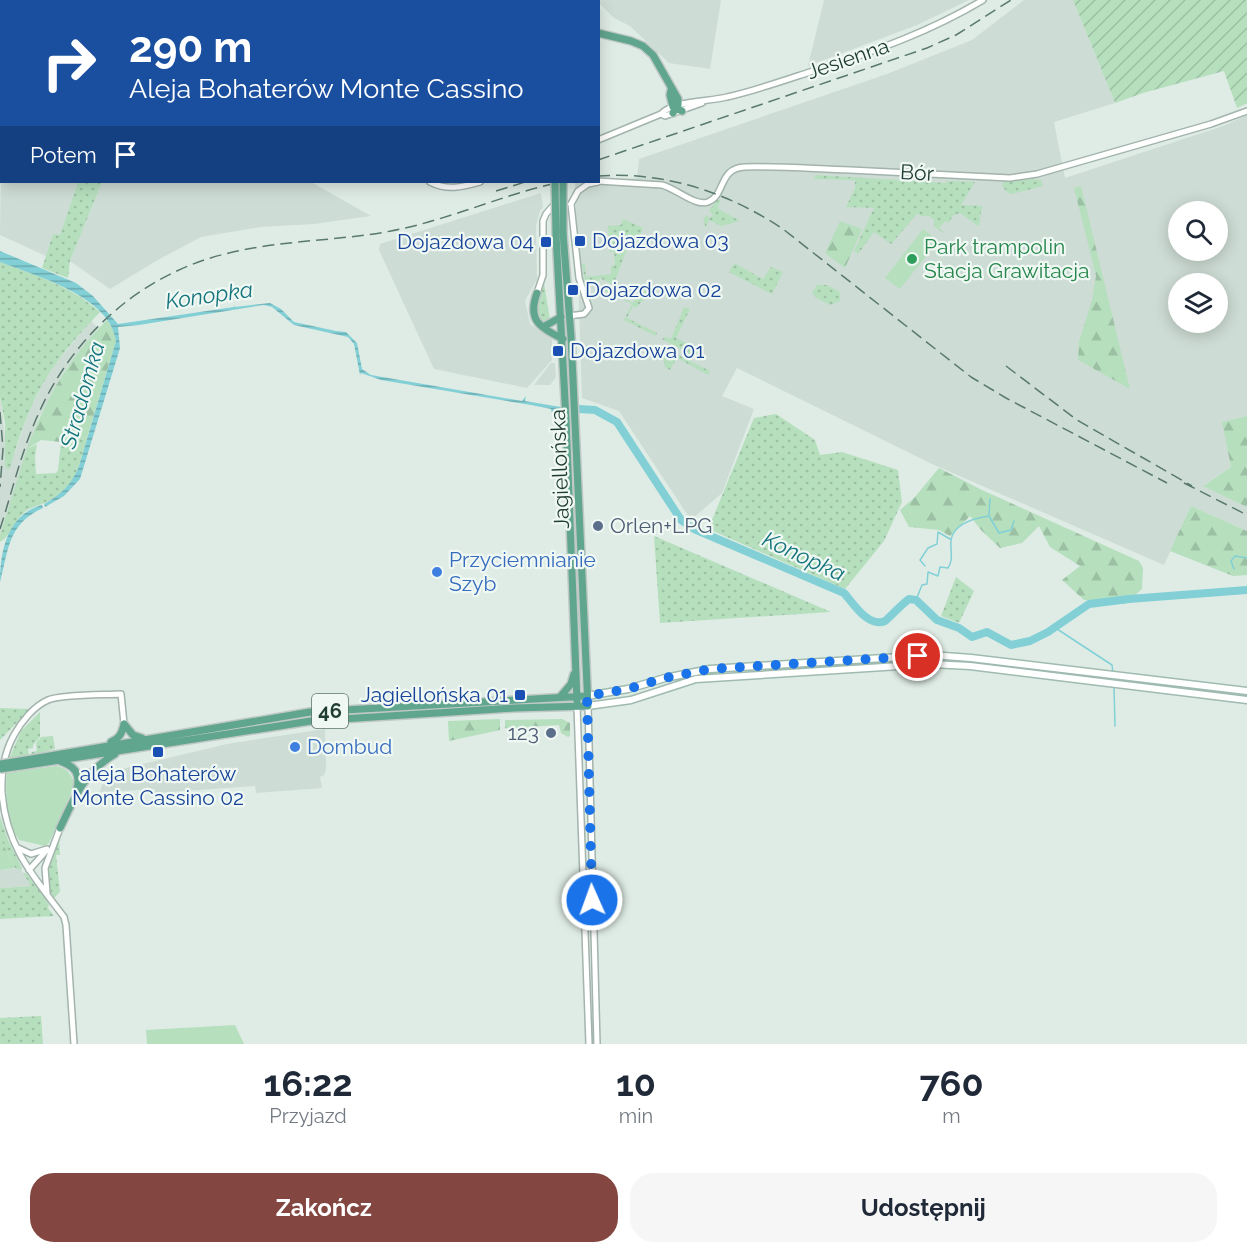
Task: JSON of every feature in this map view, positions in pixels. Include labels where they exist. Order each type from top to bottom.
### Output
[{"type":"main road","points":[[600,33],[631,41],[643,46],[653,55],[671,90],[670,95],[677,109]]},
{"type":"main road","name":"Jagiellońska","points":[[555,183],[588,706]]},
{"type":"main road","name":"Jagiellońska","points":[[560,234],[563,183]]},
{"type":"main road","points":[[537,293],[533,304],[535,319],[544,330],[563,339]]},
{"type":"main road","points":[[543,327],[565,316]]},
{"type":"main road","name":"Jagiellońska","points":[[565,316],[563,339],[569,398]]},
{"type":"main road","name":"Jagiellońska","points":[[570,419],[577,706]]},
{"type":"main road","points":[[577,696],[628,689],[710,669],[931,655],[1247,691]]},
{"type":"main road","points":[[588,706],[631,700],[696,679],[903,665],[970,666],[1247,700]]},
{"type":"main road","points":[[560,697],[571,684],[576,667]]},
{"type":"main road","points":[[586,676],[592,688],[602,694]]},
{"type":"main road","name":"46","points":[[0,769],[103,747],[310,712],[577,696]]},
{"type":"main road","name":"46","points":[[0,764],[60,760],[120,752],[311,721],[588,706]]},
{"type":"main road","points":[[103,747],[118,739],[124,724],[133,735],[147,739]]},
{"type":"main road","points":[[60,828],[76,793],[89,775],[100,763],[120,752]]},
{"type":"main road","points":[[60,760],[72,766],[77,772],[79,779],[76,793]]},
{"type":"street","name":"Jesienna","points":[[677,109],[758,89],[885,47],[935,26],[983,0]]},
{"type":"street","points":[[600,139],[677,109]]},
{"type":"street","name":"Bór","points":[[600,181],[662,185],[675,189],[698,203],[704,203],[714,198],[729,172],[742,168],[1010,178],[1037,174],[1211,124],[1247,111]]},
{"type":"street","points":[[433,183],[454,188],[476,183]]},
{"type":"street","name":"Bór","points":[[537,293],[543,275],[544,219],[552,207],[571,204],[578,191],[591,183]]},
{"type":"street","points":[[565,316],[584,314],[589,308],[579,278],[571,204]]},
{"type":"street","points":[[74,1044],[64,917],[30,872],[7,827],[2,784],[3,764],[16,731],[46,701],[58,698],[121,694],[124,724]]},
{"type":"street","points":[[588,722],[593,711],[603,704]]},
{"type":"street","name":"Jagiellońska","points":[[577,706],[589,1044]]},
{"type":"street","name":"Jagiellońska","points":[[588,706],[597,1044]]},
{"type":"street","points":[[30,872],[50,848],[60,828]]},
{"type":"street","points":[[16,846],[31,854],[50,848]]},
{"type":"street","points":[[47,895],[45,875],[50,848]]},
{"type":"street","points":[[30,872],[38,871],[46,866]]},
{"type":"shaded area","points":[[600,0],[721,0],[710,69],[669,63],[630,26],[614,18],[600,4]]},
{"type":"shaded area","points":[[824,0],[969,0],[917,25],[808,66]]},
{"type":"shaded area","points":[[1024,0],[1073,0],[1115,103],[1054,122],[1065,178],[1223,126],[1247,115],[1247,416],[1223,422],[1231,467],[1204,485],[1247,507],[1247,531],[1191,506],[1164,565],[932,464],[737,368],[722,396],[754,409],[722,493],[691,520],[619,411],[582,398],[575,183],[600,183],[600,180],[637,178],[639,159],[887,74],[972,40]]},
{"type":"shaded area","points":[[1,183],[78,183],[60,236],[53,234],[46,256],[0,235]]},
{"type":"shaded area","points":[[102,183],[313,183],[371,216],[314,224],[261,227],[201,237],[110,289],[70,261]]},
{"type":"shaded area","points":[[541,193],[543,207],[536,226],[537,279],[525,301],[530,324],[552,340],[552,360],[527,388],[434,369],[379,250],[380,244]]},
{"type":"shaded area","points":[[91,321],[98,328],[65,370],[38,419],[0,535],[0,397],[9,469],[28,414],[43,383],[56,363]]},
{"type":"shaded area","points":[[551,363],[555,363],[556,377],[550,385],[534,385]]},
{"type":"shaded area","points":[[325,729],[326,769],[324,775],[320,777],[322,788],[256,793],[255,786],[155,793],[155,789],[100,792],[102,785],[122,769],[227,744]]},
{"type":"shaded area","points":[[20,868],[32,886],[0,888],[0,870]]},
{"type":"green space","points":[[1073,0],[1247,0],[1247,103],[1237,108],[1224,71],[1115,103]]},
{"type":"green space","points":[[816,175],[946,183],[947,181],[975,182],[961,205],[983,206],[980,222],[978,226],[960,213],[954,215],[948,223],[945,221],[939,228],[945,233],[943,233],[934,226],[934,220],[929,216],[917,214],[891,244],[874,232],[858,254],[854,251],[874,208],[846,207],[855,188],[855,180],[814,179]]},
{"type":"green space","points":[[1041,180],[1043,186],[1012,194],[1002,186],[1003,182]]},
{"type":"green space","points":[[78,183],[102,183],[70,261],[68,278],[42,268],[53,234],[60,235]]},
{"type":"green space","points":[[1081,186],[1130,389],[1078,360],[1079,342],[1092,300],[1096,276],[1074,188]]},
{"type":"green space","points":[[717,200],[721,200],[717,208],[740,221],[721,226],[709,220],[706,227],[703,221],[706,215],[710,218],[713,215],[709,211]]},
{"type":"green space","points":[[623,219],[643,228],[637,243],[621,236],[619,238],[629,243],[615,281],[620,288],[600,278],[597,284],[633,303],[642,285],[650,289],[644,301],[644,299],[636,308],[633,306],[627,318],[657,333],[656,336],[624,320],[632,304],[587,282],[586,286],[582,264],[585,264],[586,277],[611,274],[611,266],[615,265],[614,252],[610,252],[608,226],[621,225]]},
{"type":"green space","points":[[840,221],[862,229],[845,268],[825,253]]},
{"type":"green space","name":"Park trampolin Stacja Grawitacja","points":[[923,229],[938,241],[900,289],[885,278]]},
{"type":"green space","points":[[0,262],[65,288],[100,312],[62,355],[41,387],[23,427],[10,469],[5,468],[5,423],[0,397]]},
{"type":"green space","points":[[734,263],[763,279],[771,267],[783,272],[772,294],[729,272]]},
{"type":"green space","points":[[544,283],[550,320],[547,323],[541,320],[536,311]]},
{"type":"green space","points":[[817,285],[827,285],[840,292],[840,301],[830,305],[816,298],[812,293]]},
{"type":"green space","points":[[684,307],[690,309],[676,338],[694,347],[693,349],[697,351],[701,343],[704,346],[699,355],[694,356],[662,339],[665,337],[671,339]]},
{"type":"green space","points":[[107,320],[115,333],[116,341],[87,438],[61,442],[41,440],[27,449],[50,396],[81,349]]},
{"type":"green space","points":[[668,350],[710,371],[708,375],[677,358],[670,370],[665,367],[663,358]]},
{"type":"green space","points":[[776,414],[815,440],[820,455],[842,452],[898,470],[902,502],[884,541],[845,589],[713,531],[709,527],[754,418]]},
{"type":"green space","points":[[1247,416],[1247,507],[1203,486],[1231,467],[1222,422]]},
{"type":"green space","points":[[569,419],[572,419],[580,632],[578,632],[577,620]]},
{"type":"green space","points":[[87,438],[71,482],[49,501],[27,510],[0,542],[0,535],[27,449],[37,444],[36,474],[56,473],[61,442]]},
{"type":"green space","points":[[939,468],[982,490],[1139,561],[1143,568],[1142,589],[1125,604],[1084,600],[1062,580],[1080,566],[1050,547],[1039,526],[1022,543],[1000,548],[970,516],[950,536],[939,530],[909,527],[900,510],[914,498]]},
{"type":"green space","points":[[1191,506],[1247,531],[1247,575],[1233,576],[1170,551]]},
{"type":"green space","points":[[654,536],[831,612],[660,623]]},
{"type":"green space","points":[[956,577],[974,591],[959,623],[941,616]]},
{"type":"green space","points":[[502,703],[467,708],[352,715],[130,745],[318,714]]},
{"type":"green space","points":[[0,708],[30,709],[0,740]]},
{"type":"green space","points":[[40,712],[40,737],[33,748],[28,749],[29,755],[9,759],[21,731]]},
{"type":"green space","points":[[500,719],[500,730],[449,741],[448,721]]},
{"type":"green space","points":[[562,719],[570,723],[570,736],[568,737],[561,733],[559,725],[529,727],[515,732],[505,728],[505,720]]},
{"type":"green space","points":[[53,736],[55,749],[32,755],[31,752],[37,751],[36,743],[41,737]]},
{"type":"green space","points":[[56,766],[69,773],[74,787],[49,843],[45,846],[19,840],[9,817],[6,799],[7,773]]},
{"type":"green space","points":[[0,816],[21,870],[15,868],[0,838]]},
{"type":"green space","points":[[0,838],[15,868],[0,870]]},
{"type":"green space","points":[[59,839],[60,855],[56,855],[60,892],[54,898],[47,876]]},
{"type":"green space","points":[[23,873],[26,873],[47,901],[48,908],[54,916],[0,919],[0,888],[31,886]]},
{"type":"green space","points":[[41,1016],[43,1044],[0,1044],[0,1018]]},
{"type":"green space","points":[[235,1025],[244,1044],[147,1044],[146,1030]]},
{"type":"water","points":[[0,251],[76,283],[93,296],[118,324],[234,307],[234,305],[235,307],[270,303],[281,309],[294,322],[346,332],[357,343],[362,369],[371,375],[522,401],[526,396],[525,401],[561,407],[561,411],[554,409],[552,413],[551,409],[531,405],[381,380],[361,373],[360,375],[354,344],[348,337],[294,325],[272,307],[264,305],[118,327],[120,348],[80,479],[64,496],[45,507],[44,504],[61,493],[69,484],[79,466],[116,341],[111,325],[86,300],[51,281],[0,262]]},
{"type":"water","points":[[42,505],[43,508],[31,514],[16,529],[8,548],[0,582],[4,546],[8,535],[21,516]]},
{"type":"waterway","name":"Konopka","points":[[579,409],[595,410],[617,422],[681,520],[694,529],[844,593],[861,613],[873,621],[885,621],[909,599],[916,600],[937,620],[959,628],[972,637],[987,632],[1011,645],[1030,641],[1048,632],[1089,604],[1247,590]]},
{"type":"waterway","points":[[989,515],[990,499]]},
{"type":"waterway","points":[[916,600],[922,585],[927,584],[928,572],[938,576],[940,567],[948,568],[950,565],[951,540],[956,529],[972,520],[989,516],[999,533],[1011,530],[1014,521]]},
{"type":"waterway","points":[[925,566],[920,560],[928,548],[937,544],[938,532],[950,539]]},
{"type":"waterway","points":[[1234,569],[1231,561],[1235,556],[1247,558]]},
{"type":"waterway","points":[[1054,627],[1112,665],[1113,673]]},
{"type":"waterway","points":[[1114,687],[1115,726]]},
{"type":"railway","points":[[600,159],[927,48],[956,35],[1011,0]]},
{"type":"railway","points":[[600,176],[623,175],[672,181],[718,195],[762,216],[783,229],[971,377],[1006,398],[1167,483]]},
{"type":"railway","points":[[496,191],[522,183]]},
{"type":"railway","points":[[0,529],[26,444],[52,388],[90,335],[113,312],[139,292],[197,262],[229,253],[269,245],[391,231],[557,183]]},
{"type":"railway","points":[[1006,366],[1077,420],[1192,486]]},
{"type":"railway","points":[[0,412],[3,449],[0,487]]},
{"type":"railway","points":[[1184,483],[1247,515]]},
{"type":"place","name":"Dojazdowa 03","points":[[580,241]]},
{"type":"place","name":"Dojazdowa 04","points":[[546,242]]},
{"type":"place","name":"Park trampolin Stacja Grawitacja","points":[[912,259]]},
{"type":"place","name":"Dojazdowa 02","points":[[573,290]]},
{"type":"place","name":"Dojazdowa 01","points":[[558,351]]},
{"type":"place","name":"Orlen+LPG","points":[[598,526]]},
{"type":"place","name":"Przyciemnianie Szyb","points":[[437,572]]},
{"type":"place","name":"Jagiellońska 01","points":[[520,695]]},
{"type":"place","name":"123","points":[[551,733]]},
{"type":"place","name":"Dombud","points":[[295,747]]},
{"type":"place","name":"aleja Bohaterów Monte Cassino 02","points":[[158,752]]},
{"type":"route","points":[[592,900],[587,696],[628,689],[665,678],[710,669],[918,656]]},
{"type":"water label","name":"Stradomka","points":[[82,395]]}]
